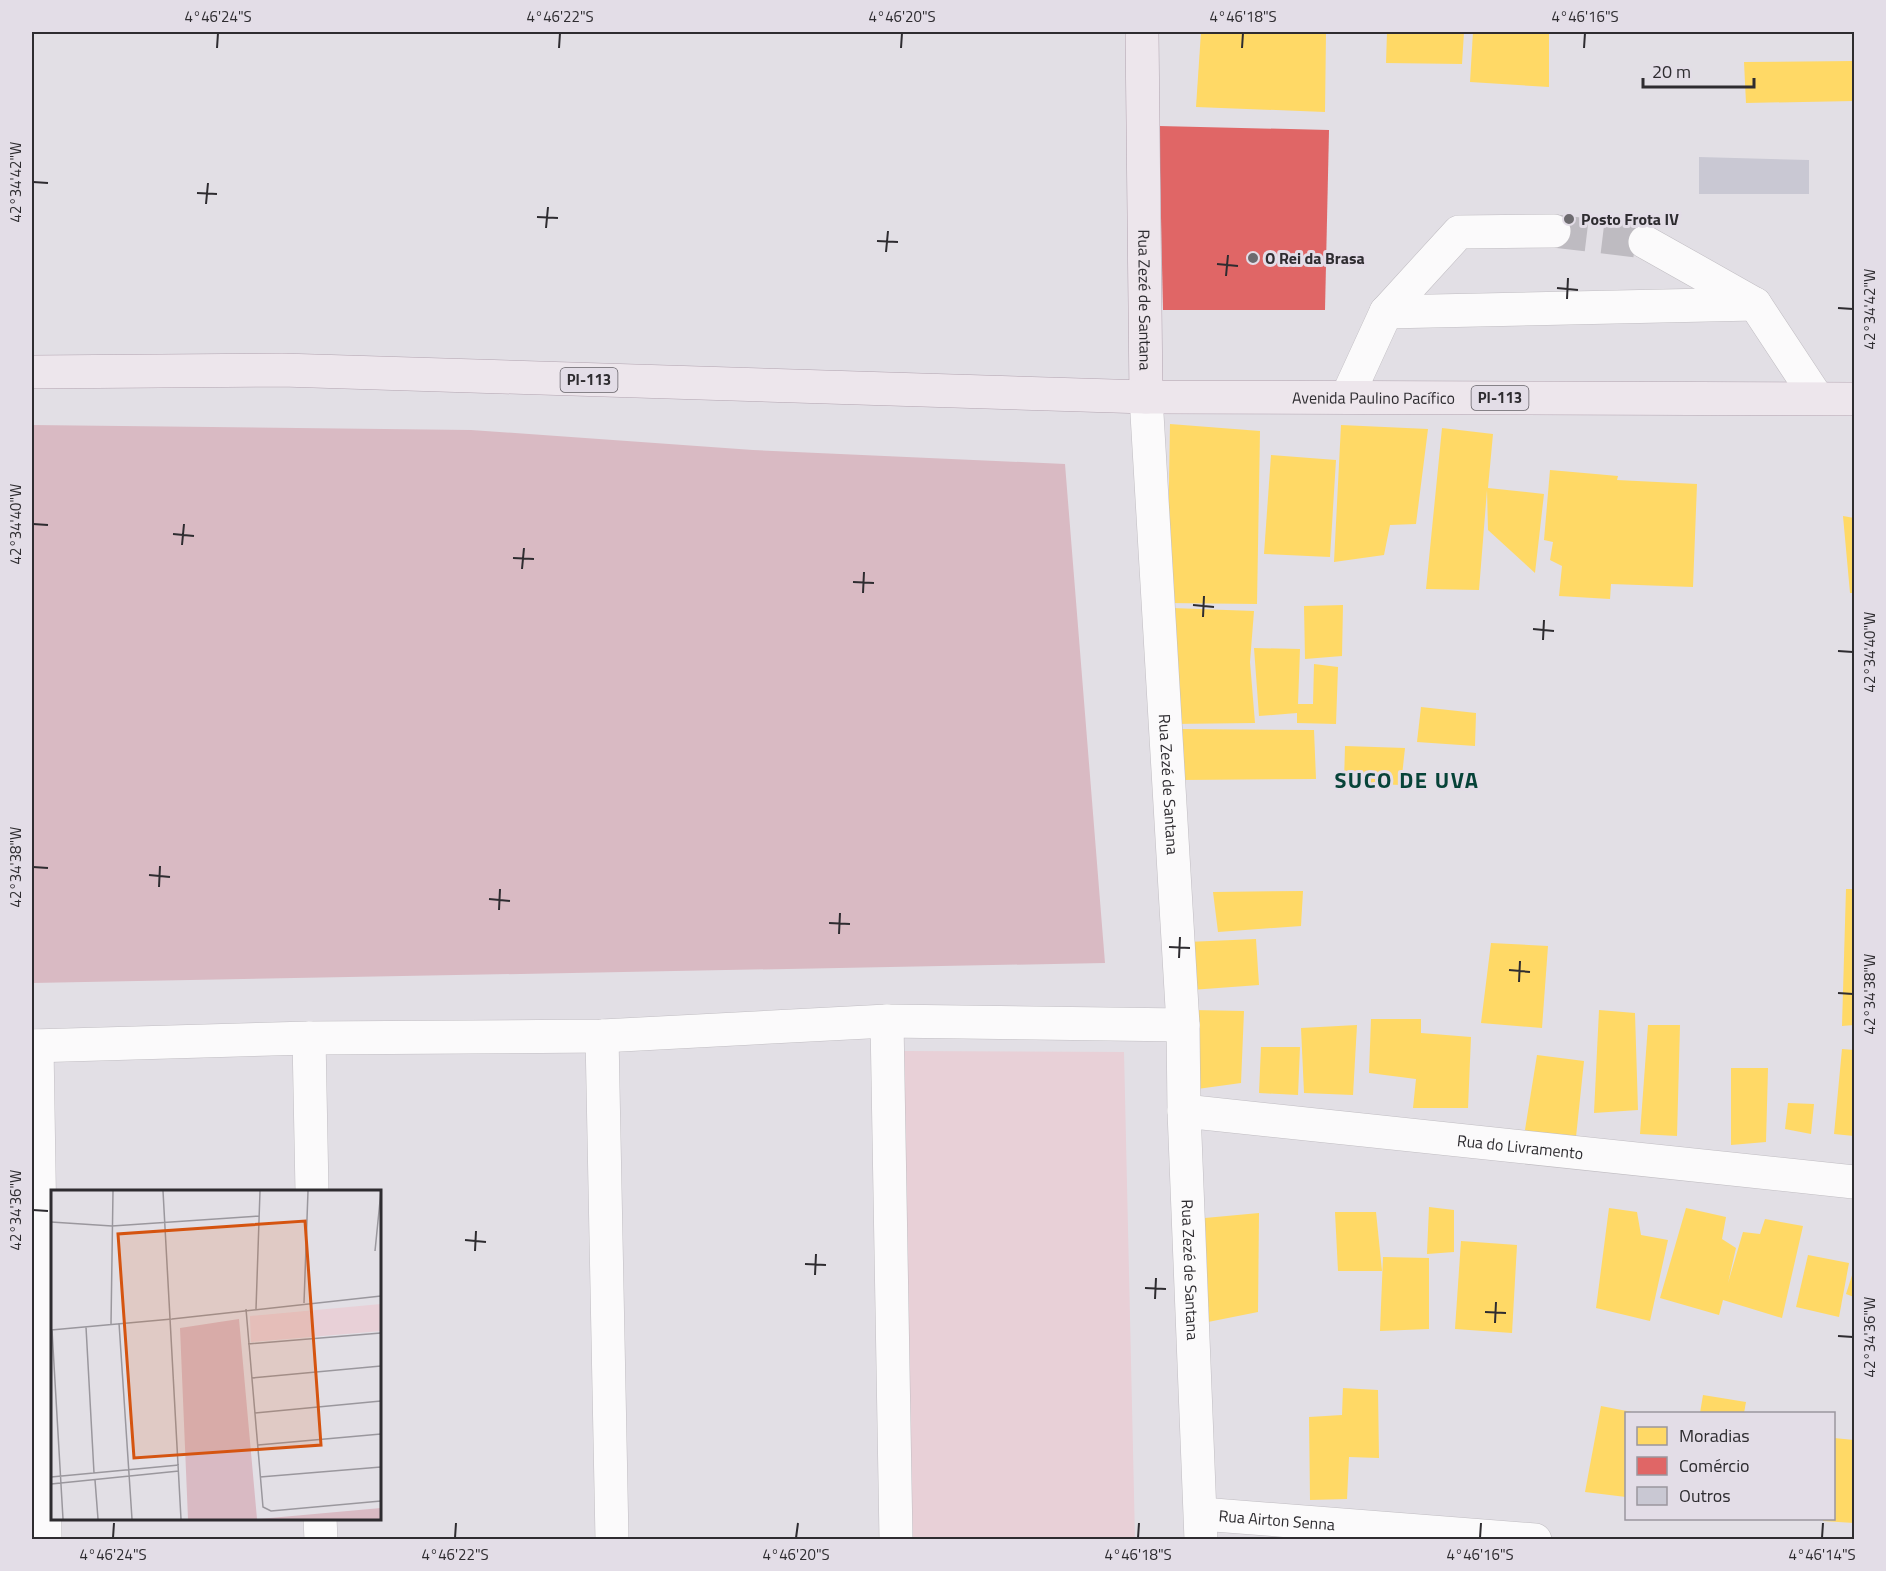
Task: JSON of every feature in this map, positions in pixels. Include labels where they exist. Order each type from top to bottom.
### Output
[{"type":"main road","name":"Rua Zezé de Santana","points":[[1143,32],[1146,397]]},
{"type":"main road","name":"PI-113","points":[[32,372],[282,370],[1146,397]]},
{"type":"main road","name":"Avenida Paulino Pacífico","points":[[1146,397],[1854,399]]},
{"type":"street","points":[[1347,397],[1386,312],[1459,232],[1554,231]]},
{"type":"street","points":[[1645,242],[1755,304],[1817,398]]},
{"type":"street","points":[[1386,312],[1755,304]]},
{"type":"street","name":"Rua Zezé de Santana","points":[[1146,397],[1183,1025],[1184,1111],[1201,1527]]},
{"type":"street","points":[[45,1539],[34,1046],[309,1038],[602,1036],[887,1022],[1183,1025]]},
{"type":"street","points":[[887,1022],[896,1539]]},
{"type":"street","points":[[602,1036],[612,1539]]},
{"type":"street","points":[[309,1038],[312,1190]]},
{"type":"street","name":"Rua do Livramento","points":[[1184,1111],[1854,1182]]},
{"type":"street","points":[[320,1520],[321,1539]]},
{"type":"street","name":"Rua Airton Senna","points":[[1201,1527],[1535,1539]]},
{"type":"shaded area","points":[[32,425],[471,430],[753,450],[1065,464],[1105,963],[32,983]]},
{"type":"shaded area","points":[[903,1051],[1124,1052],[1135,1539],[911,1539]]},
{"type":"building: Moradias","points":[[1201,32],[1326,32],[1325,112],[1196,107]]},
{"type":"building: Moradias","points":[[1387,32],[1464,32],[1462,64],[1386,63]]},
{"type":"building: Moradias","points":[[1473,32],[1549,32],[1549,87],[1470,82]]},
{"type":"building: Moradias","points":[[1854,61],[1854,101],[1746,103],[1744,62]]},
{"type":"building: Moradias","points":[[1170,424],[1260,431],[1257,604],[1167,603]]},
{"type":"building: Moradias","points":[[1341,425],[1428,429],[1416,524],[1390,525],[1384,555],[1334,562]]},
{"type":"building: Moradias","points":[[1442,428],[1493,434],[1488,488],[1544,494],[1535,573],[1488,530],[1487,490],[1479,590],[1426,589]]},
{"type":"building: Moradias","points":[[1271,455],[1336,460],[1330,557],[1264,554]]},
{"type":"building: Moradias","points":[[1550,470],[1618,476],[1617,480],[1697,484],[1693,587],[1611,584],[1610,599],[1559,596],[1562,566],[1550,560],[1553,542],[1544,540]]},
{"type":"building: Moradias","points":[[1843,516],[1854,518],[1854,593],[1850,593]]},
{"type":"building: Moradias","points":[[1343,605],[1342,656],[1305,659],[1304,606]]},
{"type":"building: Moradias","points":[[1172,608],[1254,611],[1250,662],[1255,723],[1172,724]]},
{"type":"building: Moradias","points":[[1254,648],[1300,649],[1298,704],[1313,704],[1314,664],[1338,667],[1336,724],[1297,723],[1297,713],[1259,716]]},
{"type":"building: Moradias","points":[[1421,707],[1476,713],[1475,746],[1417,742]]},
{"type":"building: Moradias","points":[[1178,729],[1314,730],[1316,779],[1181,780]]},
{"type":"building: Moradias","points":[[1345,746],[1405,748],[1401,785],[1344,783]]},
{"type":"building: Moradias","points":[[1846,889],[1854,889],[1854,1025],[1842,1026]]},
{"type":"building: Moradias","points":[[1303,891],[1301,926],[1218,932],[1213,892]]},
{"type":"building: Moradias","points":[[1256,939],[1259,985],[1191,990],[1187,942]]},
{"type":"building: Moradias","points":[[1491,943],[1548,946],[1542,1028],[1481,1023]]},
{"type":"building: Moradias","points":[[1193,1010],[1244,1011],[1241,1083],[1190,1090]]},
{"type":"building: Moradias","points":[[1599,1010],[1635,1013],[1638,1110],[1594,1113]]},
{"type":"building: Moradias","points":[[1371,1019],[1421,1019],[1421,1033],[1471,1037],[1468,1108],[1413,1108],[1416,1079],[1369,1073]]},
{"type":"building: Moradias","points":[[1357,1025],[1353,1095],[1304,1093],[1301,1028]]},
{"type":"building: Moradias","points":[[1648,1025],[1680,1025],[1677,1136],[1640,1134]]},
{"type":"building: Moradias","points":[[1261,1047],[1300,1047],[1298,1095],[1259,1093]]},
{"type":"building: Moradias","points":[[1842,1049],[1854,1050],[1854,1136],[1834,1134]]},
{"type":"building: Moradias","points":[[1537,1055],[1584,1061],[1576,1137],[1524,1136]]},
{"type":"building: Moradias","points":[[1731,1068],[1768,1068],[1766,1142],[1731,1145]]},
{"type":"building: Moradias","points":[[1788,1103],[1814,1104],[1811,1134],[1785,1129]]},
{"type":"building: Moradias","points":[[1429,1207],[1454,1210],[1454,1252],[1427,1254]]},
{"type":"building: Moradias","points":[[1609,1208],[1637,1212],[1641,1235],[1668,1240],[1650,1321],[1596,1308]]},
{"type":"building: Moradias","points":[[1686,1208],[1726,1217],[1722,1239],[1736,1248],[1728,1283],[1743,1232],[1760,1234],[1765,1219],[1803,1226],[1782,1318],[1723,1300],[1719,1315],[1660,1298]]},
{"type":"building: Moradias","points":[[1335,1212],[1376,1212],[1382,1271],[1338,1271]]},
{"type":"building: Moradias","points":[[1259,1213],[1258,1312],[1198,1324],[1194,1219]]},
{"type":"building: Moradias","points":[[1461,1241],[1517,1245],[1512,1333],[1455,1329]]},
{"type":"building: Moradias","points":[[1808,1255],[1849,1263],[1839,1317],[1796,1307]]},
{"type":"building: Moradias","points":[[1383,1257],[1429,1258],[1429,1329],[1380,1331]]},
{"type":"building: Moradias","points":[[1854,1269],[1854,1297],[1846,1294]]},
{"type":"building: Moradias","points":[[1343,1388],[1378,1390],[1379,1458],[1349,1457],[1347,1499],[1310,1500],[1309,1417],[1342,1415]]},
{"type":"building: Moradias","points":[[1703,1395],[1746,1402],[1744,1412],[1700,1412]]},
{"type":"building: Moradias","points":[[1601,1406],[1632,1412],[1625,1412],[1625,1497],[1585,1492]]},
{"type":"building: Moradias","points":[[1835,1438],[1854,1440],[1854,1523],[1823,1521],[1835,1520]]},
{"type":"building: Comércio","points":[[1159,126],[1329,130],[1325,310],[1163,310]]},
{"type":"building: Outros","points":[[1699,157],[1809,160],[1809,194],[1699,194]]},
{"type":"tunnel","points":[[1554,231],[1645,242]]},
{"type":"place","name":"Posto Frota IV","points":[[1569,219]]},
{"type":"place","name":"O Rei da Brasa","points":[[1253,258]]},
{"type":"district","name":"SUCO DE UVA","points":[[1407,780]]}]
